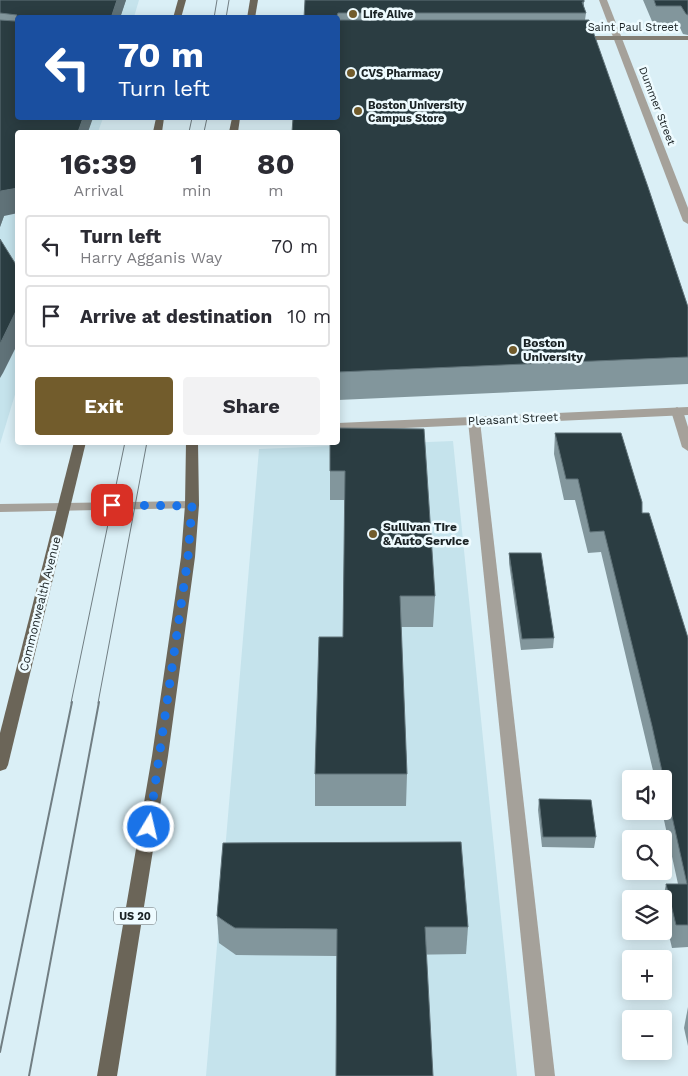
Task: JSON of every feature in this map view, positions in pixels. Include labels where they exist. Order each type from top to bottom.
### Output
[{"type":"main road","points":[[178,15],[182,0]]},
{"type":"main road","points":[[252,15],[254,0]]},
{"type":"main road","name":"Saint Paul Street","points":[[571,38],[688,38]]},
{"type":"main road","name":"Commonwealth Avenue","points":[[0,765],[79,445]]},
{"type":"main road","name":"US 20","points":[[107,1076],[160,756],[188,557],[192,506],[192,445]]},
{"type":"street","name":"Dummer Street","points":[[603,0],[688,221]]},
{"type":"street","name":"Pleasant Street","points":[[340,427],[683,411]]},
{"type":"street","points":[[683,411],[688,447]]},
{"type":"street","points":[[474,420],[545,1076]]},
{"type":"street","points":[[0,508],[192,506]]},
{"type":"shaded area","points":[[0,0],[139,0],[135,15],[15,15],[15,120],[102,120],[99,130],[15,130],[15,395],[0,444]]},
{"type":"shaded area","points":[[453,441],[517,1076],[206,1076],[259,449]]},
{"type":"building","points":[[0,0],[117,0],[112,15],[17,15],[0,13]]},
{"type":"building","points":[[305,0],[584,0],[582,2],[586,13],[338,13],[337,15],[304,15]]},
{"type":"building","points":[[654,0],[688,0],[688,15],[681,6],[656,6]]},
{"type":"building","points":[[0,20],[15,21],[15,120],[82,120],[79,130],[15,130],[15,189],[1,191],[0,193]]},
{"type":"building","points":[[340,20],[589,20],[688,307],[688,357],[340,372],[340,130],[292,130],[293,120],[340,120]]},
{"type":"building","points":[[0,239],[15,263],[15,313],[0,344]]},
{"type":"building","points":[[340,428],[424,429],[435,596],[400,596],[407,774],[315,774],[319,637],[343,637],[345,471],[330,471],[330,445],[340,445]]},
{"type":"building","points":[[555,433],[621,433],[642,502],[642,513],[649,513],[688,638],[688,925],[676,925],[672,909],[672,890],[667,890],[666,884],[687,884],[672,816],[672,770],[662,770],[604,531],[590,532],[578,479],[566,479]]},
{"type":"building","points":[[509,553],[541,553],[554,638],[522,639]]},
{"type":"building","points":[[539,799],[591,800],[596,837],[543,837]]},
{"type":"building","points":[[461,842],[468,927],[425,927],[433,1076],[336,1076],[337,929],[235,928],[217,916],[223,843]]},
{"type":"tram line","points":[[214,15],[217,0]]},
{"type":"tram line","points":[[226,15],[229,0]]},
{"type":"tram line","points":[[189,130],[192,120]]},
{"type":"tram line","points":[[204,130],[207,120]]},
{"type":"tram line","points":[[71,703],[124,445]]},
{"type":"tram line","points":[[98,703],[146,445]]},
{"type":"tram line","points":[[0,1052],[72,702]]},
{"type":"tram line","points":[[29,1076],[99,702]]},
{"type":"place","name":"Life Alive","points":[[353,14]]},
{"type":"place","name":"CVS Pharmacy","points":[[351,73]]},
{"type":"place","name":"Boston University Campus Store","points":[[358,111]]},
{"type":"place","name":"Boston University","points":[[513,350]]},
{"type":"place","name":"Sullivan Tire & Auto Service","points":[[373,534]]},
{"type":"route","points":[[112,505],[192,506],[188,557],[149,827]]}]
